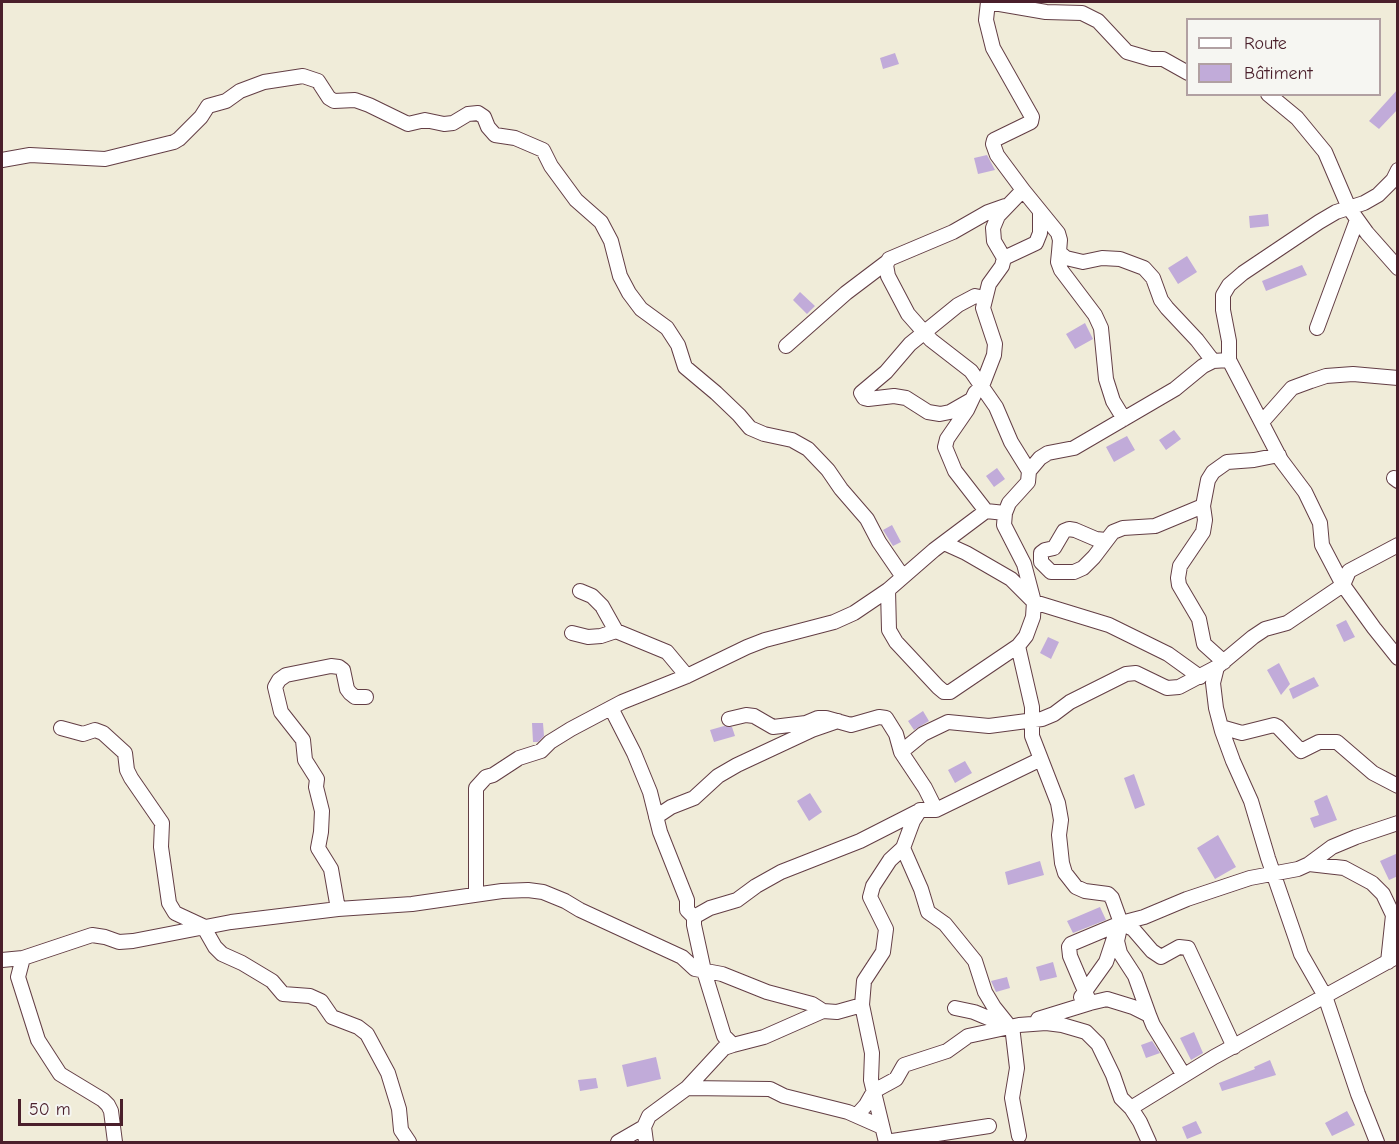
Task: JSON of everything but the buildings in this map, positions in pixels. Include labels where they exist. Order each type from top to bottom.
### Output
[{"type":"street","points":[[1124,419],[1113,401],[1106,379],[1101,328],[1095,315],[1061,270],[1058,262],[1060,240],[1058,233],[997,155],[993,144],[994,140],[1031,122],[1032,117],[993,48],[986,20],[988,2],[1039,11],[1082,13],[1098,21],[1127,52],[1151,59],[1163,59],[1186,72]]},
{"type":"street","points":[[2,160],[30,155],[105,159],[174,142],[180,139],[201,117],[208,106],[226,101],[240,91],[264,82],[303,76],[318,81],[329,98],[334,101],[362,102],[408,124],[425,120],[444,124],[453,123],[468,114],[478,113],[484,117],[488,128],[495,135],[516,138],[543,150],[551,166],[576,200],[601,222],[611,242],[620,276],[629,293],[641,309],[667,328],[678,345],[686,368],[724,400],[750,428],[764,434],[792,440],[808,449],[867,519],[879,542],[903,577]]},
{"type":"street","points":[[1270,96],[1297,118],[1325,152],[1349,208],[1398,268]]},
{"type":"street","points":[[1397,656],[1343,585],[1322,544],[1320,524],[1305,492],[1278,455],[1229,360],[1223,296],[1229,285],[1243,273],[1318,222],[1378,195],[1393,180],[1398,170]]},
{"type":"street","points":[[986,511],[955,471],[945,447],[947,439],[982,386],[994,355],[995,344],[983,308],[989,284],[1002,266],[1004,258],[994,241],[993,228],[998,216],[1023,190]]},
{"type":"street","points":[[786,346],[846,293],[887,262],[953,232],[988,212],[1010,204]]},
{"type":"street","points":[[1004,258],[1036,243],[1040,233],[1040,212]]},
{"type":"street","points":[[1317,328],[1357,220]]},
{"type":"street","points":[[1059,252],[1074,261],[1120,259],[1144,268],[1153,278],[1161,300],[1213,361]]},
{"type":"street","points":[[887,262],[888,276],[892,286],[908,314],[924,333],[971,371],[996,407],[1011,442],[1029,471]]},
{"type":"street","points":[[971,400],[950,412],[940,414],[928,412],[906,398],[894,396],[868,399],[861,396],[862,391],[886,372],[901,353],[958,305],[975,296],[985,298]]},
{"type":"street","points":[[888,590],[889,630],[896,642],[904,653],[944,692],[950,692],[1018,646],[1026,636],[1034,617],[1034,602],[1024,564],[1005,525],[1005,513],[1009,503],[1028,482],[1029,471],[1040,458],[1048,453],[1074,448],[1175,389],[1203,366],[1213,361],[1229,360]]},
{"type":"street","points":[[1262,422],[1292,388],[1326,376],[1353,374],[1398,378]]},
{"type":"street","points":[[1220,665],[1204,644],[1199,619],[1179,585],[1180,566],[1203,532],[1205,520],[1203,506],[1208,480],[1213,472],[1227,462],[1278,455]]},
{"type":"street","points":[[1106,540],[1095,539],[1075,530],[1064,531],[1054,548],[1045,550],[1041,554],[1041,562],[1051,572],[1074,572],[1083,568],[1095,557],[1113,532],[1123,528],[1155,526],[1203,506]]},
{"type":"street","points":[[476,894],[475,800],[479,782],[519,758],[541,751],[550,742],[571,729],[611,708],[756,644],[854,614],[888,590],[986,511],[1005,513]]},
{"type":"street","points":[[944,543],[1011,579],[1034,602],[1109,625],[1168,654],[1200,677]]},
{"type":"street","points":[[901,752],[923,734],[948,722],[989,726],[1031,721],[1054,714],[1070,702],[1126,674],[1136,673],[1167,688],[1179,687],[1220,665],[1265,629],[1287,623],[1343,585],[1349,572],[1398,545]]},
{"type":"street","points":[[580,591],[592,596],[602,606],[616,631],[667,652],[687,676]]},
{"type":"street","points":[[572,633],[588,637],[616,631]]},
{"type":"street","points":[[1018,646],[1032,707],[1032,736],[1039,760],[1058,803],[1061,820],[1059,835],[1065,873],[1076,887],[1085,891],[1107,894],[1112,898],[1121,922],[1118,941],[1120,953],[1135,976],[1153,1025],[1183,1074]]},
{"type":"street","points":[[1220,665],[1213,683],[1221,727],[1279,875],[1301,954],[1325,996],[1377,1143]]},
{"type":"street","points":[[338,909],[331,870],[318,848],[322,811],[316,779],[304,760],[303,740],[281,712],[275,687],[286,675],[331,666],[343,670],[350,693],[355,697],[366,697]]},
{"type":"street","points":[[611,708],[634,753],[651,796],[660,832],[687,900],[687,910],[694,917],[704,971],[727,1043]]},
{"type":"street","points":[[729,719],[746,715],[754,716],[773,727],[807,723],[818,718],[851,725],[879,717],[886,718],[896,734],[901,752],[925,788],[936,810]]},
{"type":"street","points":[[656,817],[671,807],[694,798],[718,776],[737,765],[812,730],[838,721]]},
{"type":"street","points":[[1221,727],[1242,733],[1275,725],[1301,751],[1319,742],[1337,742],[1373,773],[1398,786]]},
{"type":"street","points":[[61,728],[83,734],[98,731],[123,750],[131,778],[162,823],[161,848],[168,903],[175,913],[203,927],[222,954],[272,981],[283,994],[310,996],[321,1001],[332,1017],[358,1027],[367,1034],[388,1073],[399,1109],[401,1130],[409,1143]]},
{"type":"street","points":[[694,917],[737,900],[756,886],[782,872],[860,841],[920,810],[936,810],[1039,760]]},
{"type":"street","points":[[651,796],[671,807]]},
{"type":"street","points":[[920,810],[913,821],[903,848],[890,860],[873,886],[870,897],[886,929],[883,952],[864,981],[862,1005],[872,1053],[870,1074],[886,1142],[989,1126]]},
{"type":"street","points":[[1088,998],[1074,969],[1069,947],[1071,944],[1121,922],[1144,918],[1187,899],[1250,878],[1279,875],[1298,869],[1332,848],[1398,823]]},
{"type":"street","points":[[903,848],[921,889],[928,912],[945,924],[975,961],[985,992],[993,1007],[1014,1026],[1017,1068],[1012,1098],[1019,1136]]},
{"type":"street","points":[[1131,1108],[1183,1074],[1393,959],[1393,915],[1383,894],[1372,883],[1344,868],[1309,864]]},
{"type":"street","points":[[2,959],[23,958],[92,935],[119,942],[133,941],[203,927],[338,909],[412,904],[476,894],[528,890],[543,892],[565,901],[681,957],[696,969],[722,974],[767,992],[812,1004],[823,1011]]},
{"type":"street","points":[[857,1115],[874,1091],[896,1079],[904,1065],[947,1051],[968,1036],[1069,1011],[1088,998],[1106,962],[1121,922]]},
{"type":"street","points":[[1121,922],[1133,929],[1152,951],[1161,957],[1179,947],[1188,948],[1234,1047]]},
{"type":"street","points":[[23,958],[18,977],[38,1040],[60,1074],[108,1105],[111,1111],[115,1143]]},
{"type":"street","points":[[1088,998],[1107,999],[1149,1015]]},
{"type":"street","points":[[646,1143],[644,1127],[649,1116],[687,1088],[727,1043],[764,1037],[823,1011],[837,1012],[862,1005]]},
{"type":"street","points":[[955,1008],[1014,1026],[1054,1024],[1086,1032],[1098,1044],[1121,1098],[1140,1122],[1149,1143]]},
{"type":"street","points":[[687,1088],[770,1089],[784,1096],[857,1115],[882,1127]]},
{"type":"street","points":[[618,1143],[644,1127]]}]
